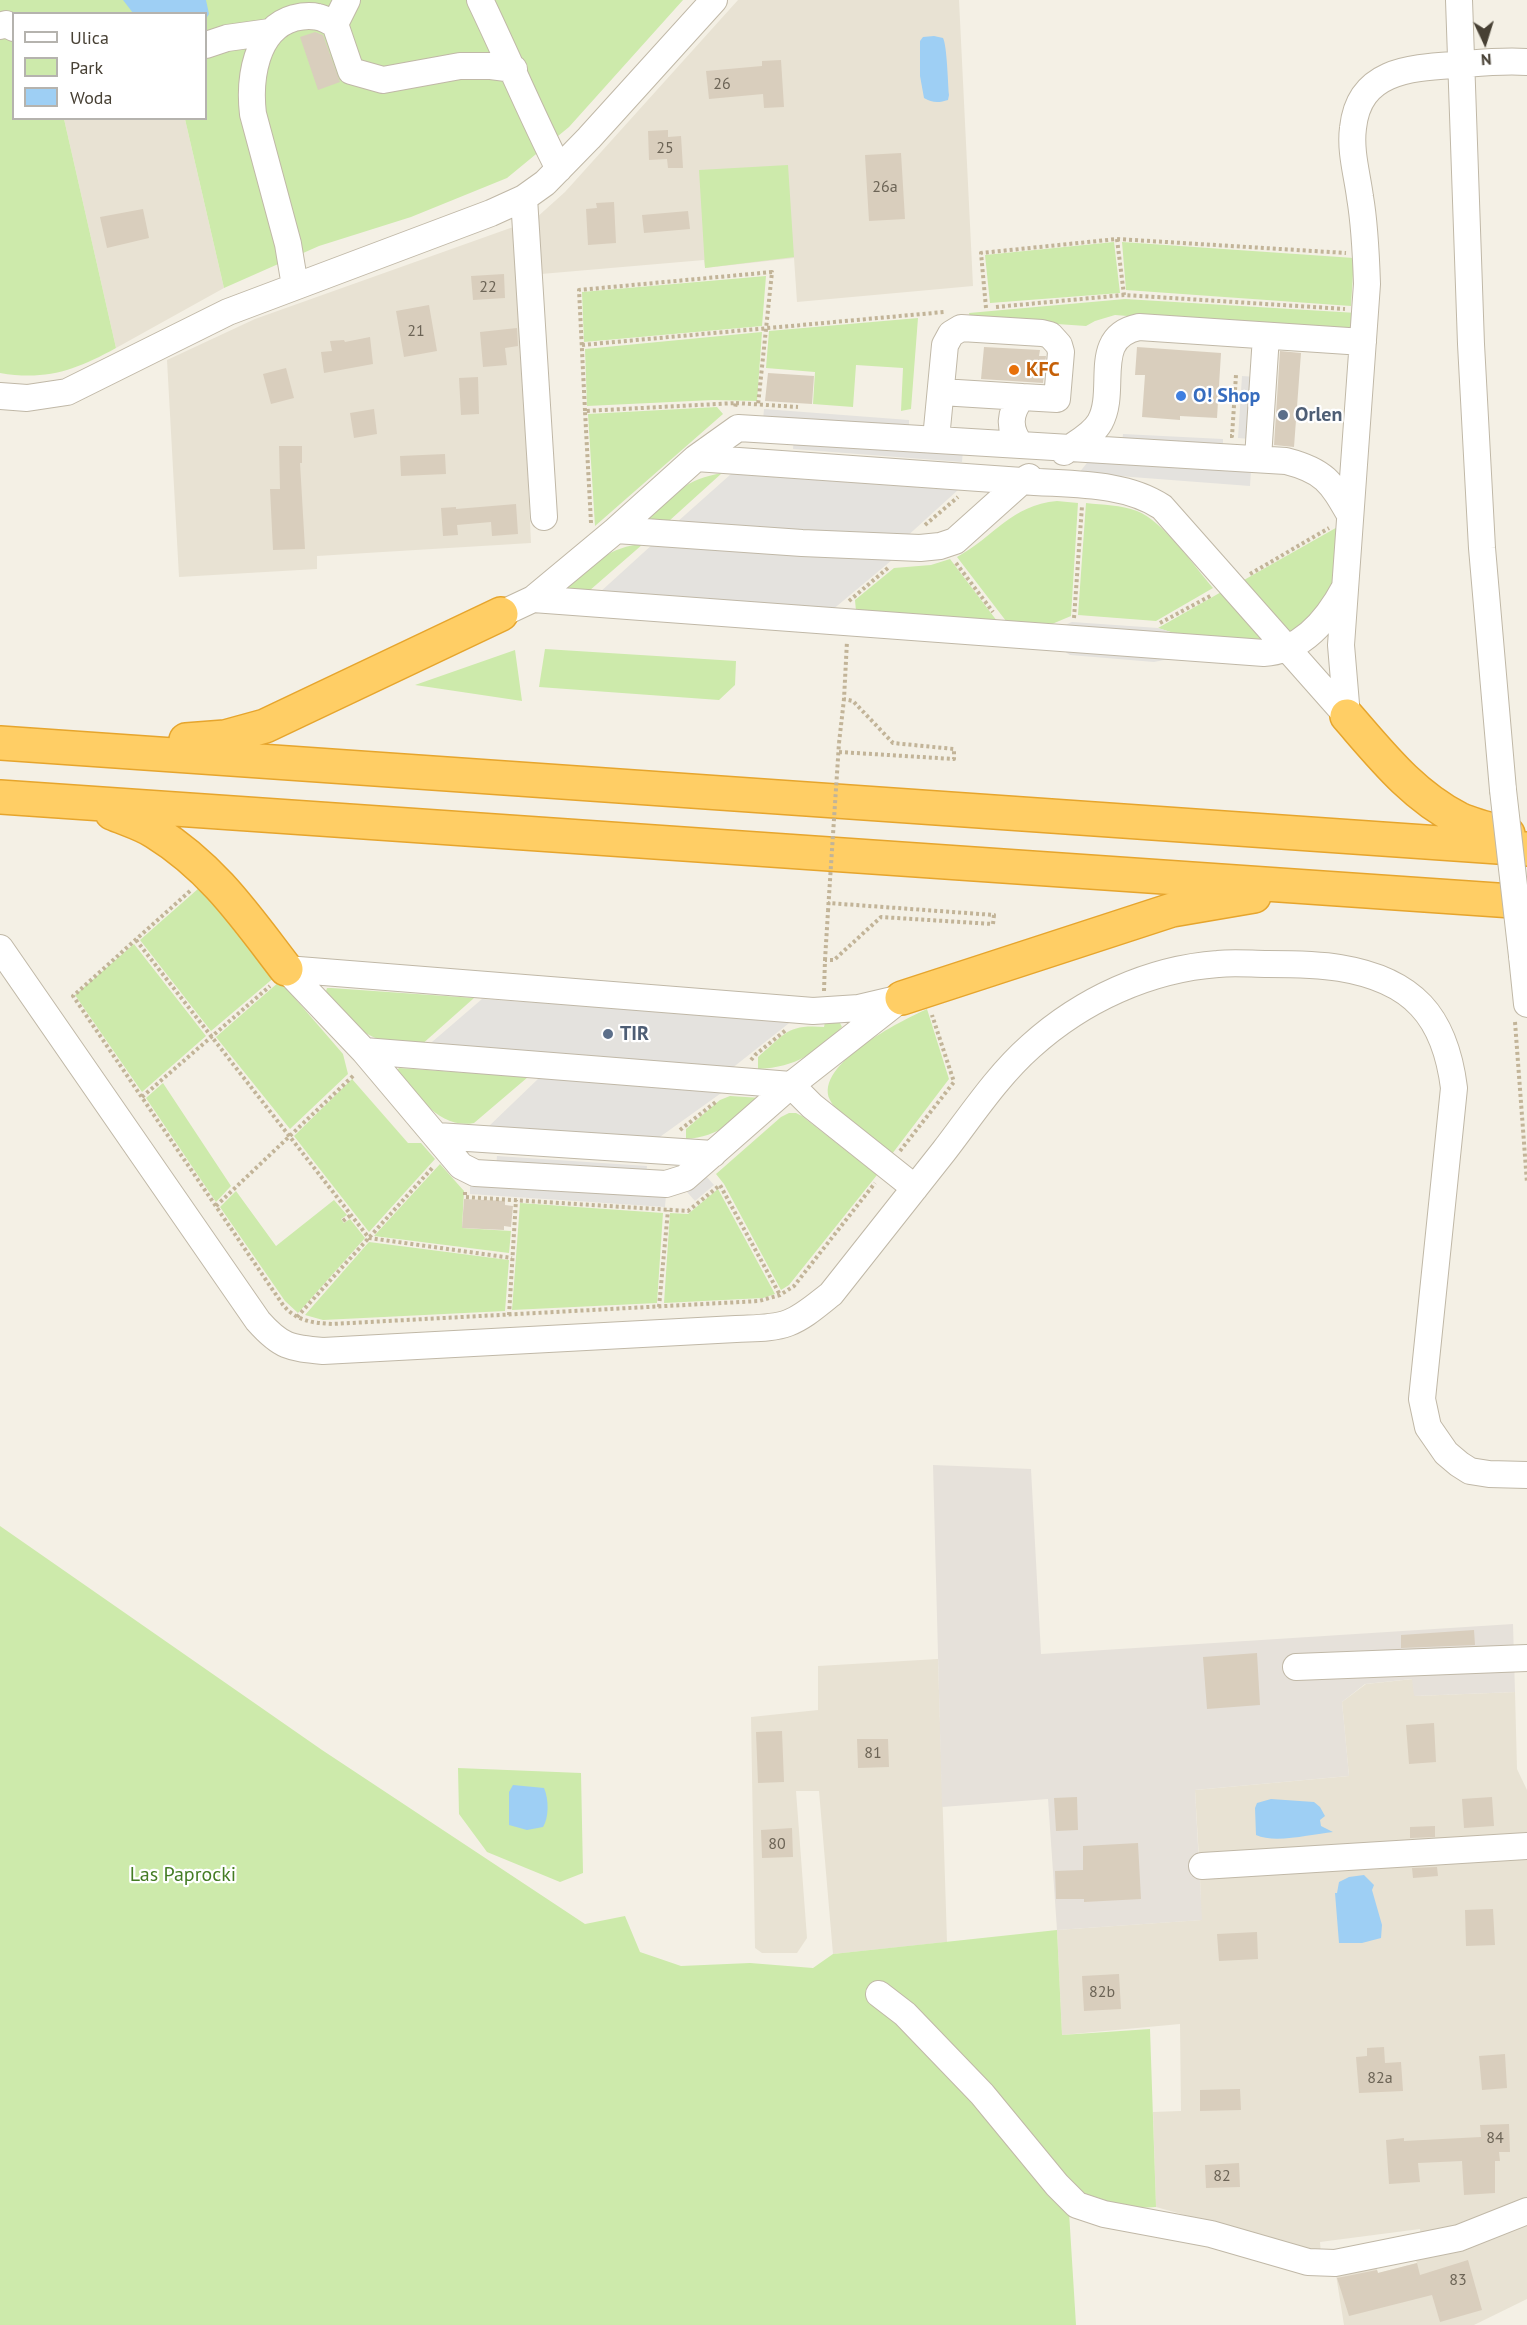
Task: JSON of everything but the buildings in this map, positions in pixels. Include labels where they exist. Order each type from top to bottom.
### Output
[{"type":"highway","points":[[73,748],[225,737],[265,726],[501,614]]},
{"type":"highway","points":[[1347,716],[1410,786],[1433,804],[1461,820],[1527,840]]},
{"type":"highway","points":[[0,743],[1527,849]]},
{"type":"highway","points":[[0,797],[1527,902]]},
{"type":"highway","points":[[89,803],[154,831],[198,864],[220,884],[279,976]]},
{"type":"highway","points":[[915,1001],[1172,910],[1315,887]]},
{"type":"street","points":[[347,0],[335,24],[351,71],[383,80],[460,66],[514,69]]},
{"type":"street","points":[[480,0],[559,169]]},
{"type":"street","points":[[0,396],[27,398],[67,392],[228,312],[491,213],[524,198],[545,183],[559,169],[714,0]]},
{"type":"street","points":[[1459,0],[1471,344],[1482,548],[1503,790],[1522,956],[1520,1009]]},
{"type":"street","points":[[295,286],[288,244],[253,114],[251,96],[258,59],[270,32],[279,24],[305,16],[318,17],[335,24]]},
{"type":"street","points":[[207,45],[227,38],[270,32]]},
{"type":"street","points":[[1347,716],[1341,645],[1345,587],[1342,520],[1363,342],[1367,284],[1366,244],[1353,146],[1353,128],[1357,108],[1367,92],[1382,78],[1402,70],[1503,60],[1527,62]]},
{"type":"street","points":[[524,198],[544,518]]},
{"type":"street","points":[[936,439],[945,345],[955,330],[975,327],[1042,333],[1050,335],[1059,345],[1057,399],[941,392]]},
{"type":"street","points":[[616,530],[802,543],[910,548],[940,546],[955,541],[1022,482],[1095,429],[1101,421],[1107,398],[1110,351],[1116,338],[1125,330],[1138,327],[1363,342]]},
{"type":"street","points":[[1258,458],[1266,336]]},
{"type":"street","points":[[1021,446],[1014,435],[1011,423],[1012,410],[1022,397]]},
{"type":"street","points":[[501,614],[533,599],[616,530],[696,458],[738,428],[1286,460],[1309,467],[1323,476],[1335,489],[1342,520]]},
{"type":"street","points":[[696,458],[1100,487],[1150,500],[1162,507],[1347,716]]},
{"type":"street","points":[[533,599],[1264,653],[1289,649],[1322,622],[1334,608],[1345,587]]},
{"type":"street","points":[[0,948],[258,1321],[273,1337],[292,1348],[323,1351],[747,1329],[788,1323],[831,1294],[993,1089],[1029,1047],[1065,1019],[1131,983],[1173,970],[1219,963],[1333,967],[1359,971],[1379,978],[1410,995],[1431,1017],[1446,1044],[1454,1088],[1422,1399],[1428,1427],[1446,1452],[1470,1471],[1489,1474],[1527,1474]]},
{"type":"street","points":[[279,976],[813,1011],[915,1001]]},
{"type":"street","points":[[279,976],[439,1147],[461,1166],[475,1173],[666,1184],[685,1178],[791,1085],[915,1001]]},
{"type":"street","points":[[359,1063],[748,1081],[791,1085],[813,1106],[915,1188]]},
{"type":"street","points":[[439,1147],[713,1154]]},
{"type":"street","points":[[1296,1667],[1527,1658]]},
{"type":"street","points":[[1202,1866],[1527,1846]]},
{"type":"street","points":[[879,1994],[905,2014],[982,2094],[1057,2185],[1077,2205],[1104,2214],[1211,2234],[1308,2262],[1335,2263],[1459,2238],[1527,2211]]},
{"type":"path","points":[[1117,239],[1124,295]]},
{"type":"path","points":[[986,308],[981,253],[1117,239],[1356,254]]},
{"type":"path","points":[[585,411],[579,290],[772,272],[758,405]]},
{"type":"path","points":[[977,309],[1124,295],[1355,310]]},
{"type":"path","points":[[582,345],[949,311]]},
{"type":"path","points":[[1221,436],[1232,436],[1236,375]]},
{"type":"path","points":[[813,1011],[814,998],[823,998],[848,634],[859,635],[860,623],[860,614],[843,613],[844,605],[890,566],[910,564],[912,536],[963,493],[980,493],[981,478]]},
{"type":"path","points":[[1074,619],[1083,500]]},
{"type":"path","points":[[1159,624],[1342,520]]},
{"type":"path","points":[[951,556],[996,616]]},
{"type":"path","points":[[1064,624],[1074,619],[1085,620]]},
{"type":"path","points":[[839,752],[954,759],[954,749],[893,743],[853,701],[844,699]]},
{"type":"path","points":[[825,960],[834,960],[881,916],[993,924],[994,915],[828,903]]},
{"type":"path","points":[[135,939],[369,1238],[512,1258]]},
{"type":"path","points":[[142,1097],[279,976]]},
{"type":"path","points":[[894,1160],[954,1082],[915,1001]]},
{"type":"path","points":[[1520,1009],[1527,1183]]},
{"type":"path","points":[[748,1081],[751,1061],[755,1055],[787,1029]]},
{"type":"path","points":[[216,1206],[290,1136],[359,1063]]},
{"type":"path","points":[[675,1152],[677,1132],[723,1096]]},
{"type":"path","points":[[297,1317],[369,1238],[439,1147]]},
{"type":"path","points":[[509,1315],[516,1200]]},
{"type":"path","points":[[659,1307],[669,1210]]},
{"type":"path","points":[[343,1221],[351,1215]]},
{"type":"shaded area","points":[[738,0],[959,0],[973,286],[797,302],[794,258],[705,268],[704,260],[541,274],[535,219],[565,192]]},
{"type":"shaded area","points":[[64,120],[185,120],[224,288],[116,348]]},
{"type":"shaded area","points":[[516,226],[531,543],[317,556],[317,569],[179,577],[167,360],[255,319]]},
{"type":"shaded area","points":[[1242,376],[1255,377],[1250,439],[1238,438]]},
{"type":"shaded area","points":[[764,409],[909,420],[909,432],[763,420]]},
{"type":"shaded area","points":[[1123,434],[1223,439],[1223,449],[1122,444]]},
{"type":"shaded area","points":[[794,437],[963,450],[962,462],[793,449]]},
{"type":"shaded area","points":[[1090,459],[1251,470],[1250,486],[1079,473]]},
{"type":"shaded area","points":[[731,474],[958,490],[904,539],[676,523]]},
{"type":"shaded area","points":[[654,543],[892,560],[831,611],[599,593]]},
{"type":"shaded area","points":[[1072,622],[1158,628],[1196,640],[1053,630]]},
{"type":"shaded area","points":[[1051,643],[1193,654],[1154,662],[1070,655]]},
{"type":"shaded area","name":"TIR","points":[[482,999],[793,1020],[731,1069],[425,1048]]},
{"type":"shaded area","name":"TIR","points":[[539,1078],[724,1091],[657,1139],[487,1128]]},
{"type":"shaded area","points":[[497,1156],[647,1166],[646,1178],[496,1168]]},
{"type":"shaded area","points":[[706,1176],[714,1185],[695,1201],[687,1192]]},
{"type":"shaded area","points":[[470,1182],[666,1195],[665,1207],[470,1194]]},
{"type":"shaded area","points":[[933,1465],[1031,1469],[1041,1654],[1513,1624],[1515,1692],[1414,1696],[1412,1679],[1365,1684],[1342,1702],[1349,1776],[1195,1790],[1202,1920],[1057,1930],[1048,1799],[942,1807]]},
{"type":"shaded area","points":[[938,1659],[947,1942],[833,1954],[819,1791],[796,1791],[807,1938],[797,1953],[762,1953],[755,1948],[751,1717],[818,1710],[818,1666]]},
{"type":"shaded area","points":[[1413,1679],[1415,1696],[1515,1692],[1517,1769],[1527,1790],[1527,1836],[1199,1858],[1195,1790],[1349,1776],[1342,1702],[1366,1684]]},
{"type":"shaded area","points":[[1527,1852],[1527,2202],[1421,2238],[1420,2229],[1320,2242],[1321,2253],[1156,2207],[1153,2112],[1181,2111],[1180,2024],[1062,2035],[1057,1930],[1201,1920],[1200,1875]]},
{"type":"shaded area","points":[[1527,2219],[1527,2299],[1474,2325],[1344,2325],[1336,2275],[1376,2266],[1378,2273],[1417,2263],[1415,2259]]},
{"type":"green space","points":[[0,0],[683,0],[569,127],[507,178],[411,217],[319,246],[224,288],[185,120],[207,120],[207,12],[12,12],[12,120],[64,120],[116,348],[74,368],[60,372],[32,376],[0,373]]},
{"type":"green space","points":[[788,165],[794,257],[705,268],[699,170]]},
{"type":"green space","points":[[1114,242],[1120,293],[990,303],[985,255]]},
{"type":"green space","points":[[1122,242],[1354,258],[1351,306],[1126,290]]},
{"type":"green space","points":[[766,276],[762,326],[584,342],[582,292]]},
{"type":"green space","points":[[1125,299],[1357,313],[1355,327],[1345,333],[1115,315],[1086,326],[970,318],[969,313]]},
{"type":"green space","points":[[918,318],[911,409],[901,411],[903,368],[856,365],[853,407],[813,404],[815,372],[766,368],[769,331]]},
{"type":"green space","points":[[762,332],[757,401],[713,400],[587,406],[585,349]]},
{"type":"green space","points":[[717,407],[723,414],[595,526],[588,414]]},
{"type":"green space","points":[[722,473],[669,521],[649,520],[648,517],[682,488],[699,479]]},
{"type":"green space","points":[[1057,501],[1078,503],[1071,616],[1052,624],[1006,621],[957,557],[1015,515],[1041,504]]},
{"type":"green space","points":[[1086,503],[1112,505],[1147,516],[1168,534],[1213,588],[1156,621],[1078,615]]},
{"type":"green space","points":[[1341,525],[1334,586],[1320,612],[1290,633],[1244,580]]},
{"type":"green space","points":[[643,544],[589,591],[568,589],[568,585],[602,558],[621,548]]},
{"type":"green space","points":[[950,559],[997,621],[856,611],[855,600],[894,568],[931,565]]},
{"type":"green space","points":[[1223,591],[1264,640],[1196,640],[1158,628]]},
{"type":"green space","points":[[545,649],[736,661],[735,685],[719,700],[539,687]]},
{"type":"green space","points":[[515,650],[522,701],[415,685]]},
{"type":"green space","points":[[199,888],[276,976],[211,1031],[140,940]]},
{"type":"green space","points":[[134,944],[206,1036],[142,1092],[75,995]]},
{"type":"green space","points":[[280,981],[343,1054],[348,1074],[290,1129],[216,1037]]},
{"type":"green space","points":[[327,988],[474,998],[420,1046],[387,1041],[366,1033],[343,1014],[326,991]]},
{"type":"green space","points":[[927,1009],[949,1079],[892,1154],[834,1107],[830,1100],[828,1086],[834,1073],[863,1046],[881,1033]]},
{"type":"green space","points":[[825,1022],[840,1023],[842,1027],[814,1051],[795,1062],[758,1069],[758,1057],[787,1032],[802,1027],[824,1027]]},
{"type":"green space","points":[[399,1068],[528,1077],[474,1123],[462,1124],[450,1121],[429,1108],[396,1071]]},
{"type":"green space","points":[[352,1079],[408,1143],[421,1143],[435,1159],[369,1232],[294,1136]]},
{"type":"green space","points":[[163,1083],[231,1186],[216,1202],[146,1098]]},
{"type":"green space","points":[[730,1096],[761,1098],[718,1131],[698,1138],[686,1139],[686,1129],[720,1100]]},
{"type":"green space","points":[[789,1113],[802,1116],[877,1175],[789,1285],[781,1290],[724,1184],[716,1174],[781,1117]]},
{"type":"green space","points":[[440,1164],[464,1191],[462,1228],[511,1231],[509,1253],[374,1236]]},
{"type":"green space","points":[[718,1189],[775,1294],[763,1298],[664,1303],[670,1213],[688,1214]]},
{"type":"green space","points":[[236,1191],[276,1246],[334,1200],[347,1215],[341,1219],[344,1223],[350,1219],[365,1238],[298,1313],[285,1301],[220,1207]]},
{"type":"green space","points":[[520,1203],[663,1213],[657,1303],[512,1310]]},
{"type":"green space","points":[[369,1242],[509,1260],[505,1311],[323,1320],[305,1315]]},
{"type":"green space","name":"Las Paprocki","points":[[0,1526],[322,1750],[585,1924],[625,1916],[640,1952],[681,1966],[750,1963],[813,1968],[833,1954],[1057,1930],[1062,2035],[1150,2029],[1156,2207],[1069,2212],[1076,2325],[0,2325]]},
{"type":"green space","points":[[458,1768],[581,1773],[583,1873],[560,1882],[487,1852],[459,1814]]},
{"type":"water","points":[[123,0],[206,0],[209,14],[207,17],[207,12],[132,12]]},
{"type":"water","points":[[923,37],[943,38],[947,65],[948,100],[939,102],[924,98],[920,76],[920,41]]},
{"type":"water","points":[[513,1785],[544,1788],[548,1808],[543,1827],[527,1830],[509,1825],[509,1792]]},
{"type":"water","points":[[1271,1799],[1314,1802],[1325,1816],[1320,1820],[1321,1826],[1333,1832],[1283,1839],[1256,1835],[1255,1808],[1257,1803]]},
{"type":"water","points":[[1364,1875],[1374,1885],[1372,1890],[1382,1925],[1381,1938],[1362,1943],[1339,1943],[1335,1893],[1337,1893],[1339,1882],[1349,1877]]},
{"type":"place","name":"KFC","points":[[1014,370]]},
{"type":"place","name":"O! Shop","points":[[1181,396]]},
{"type":"place","name":"Orlen","points":[[1283,415]]},
{"type":"place","name":"TIR","points":[[608,1034]]}]
